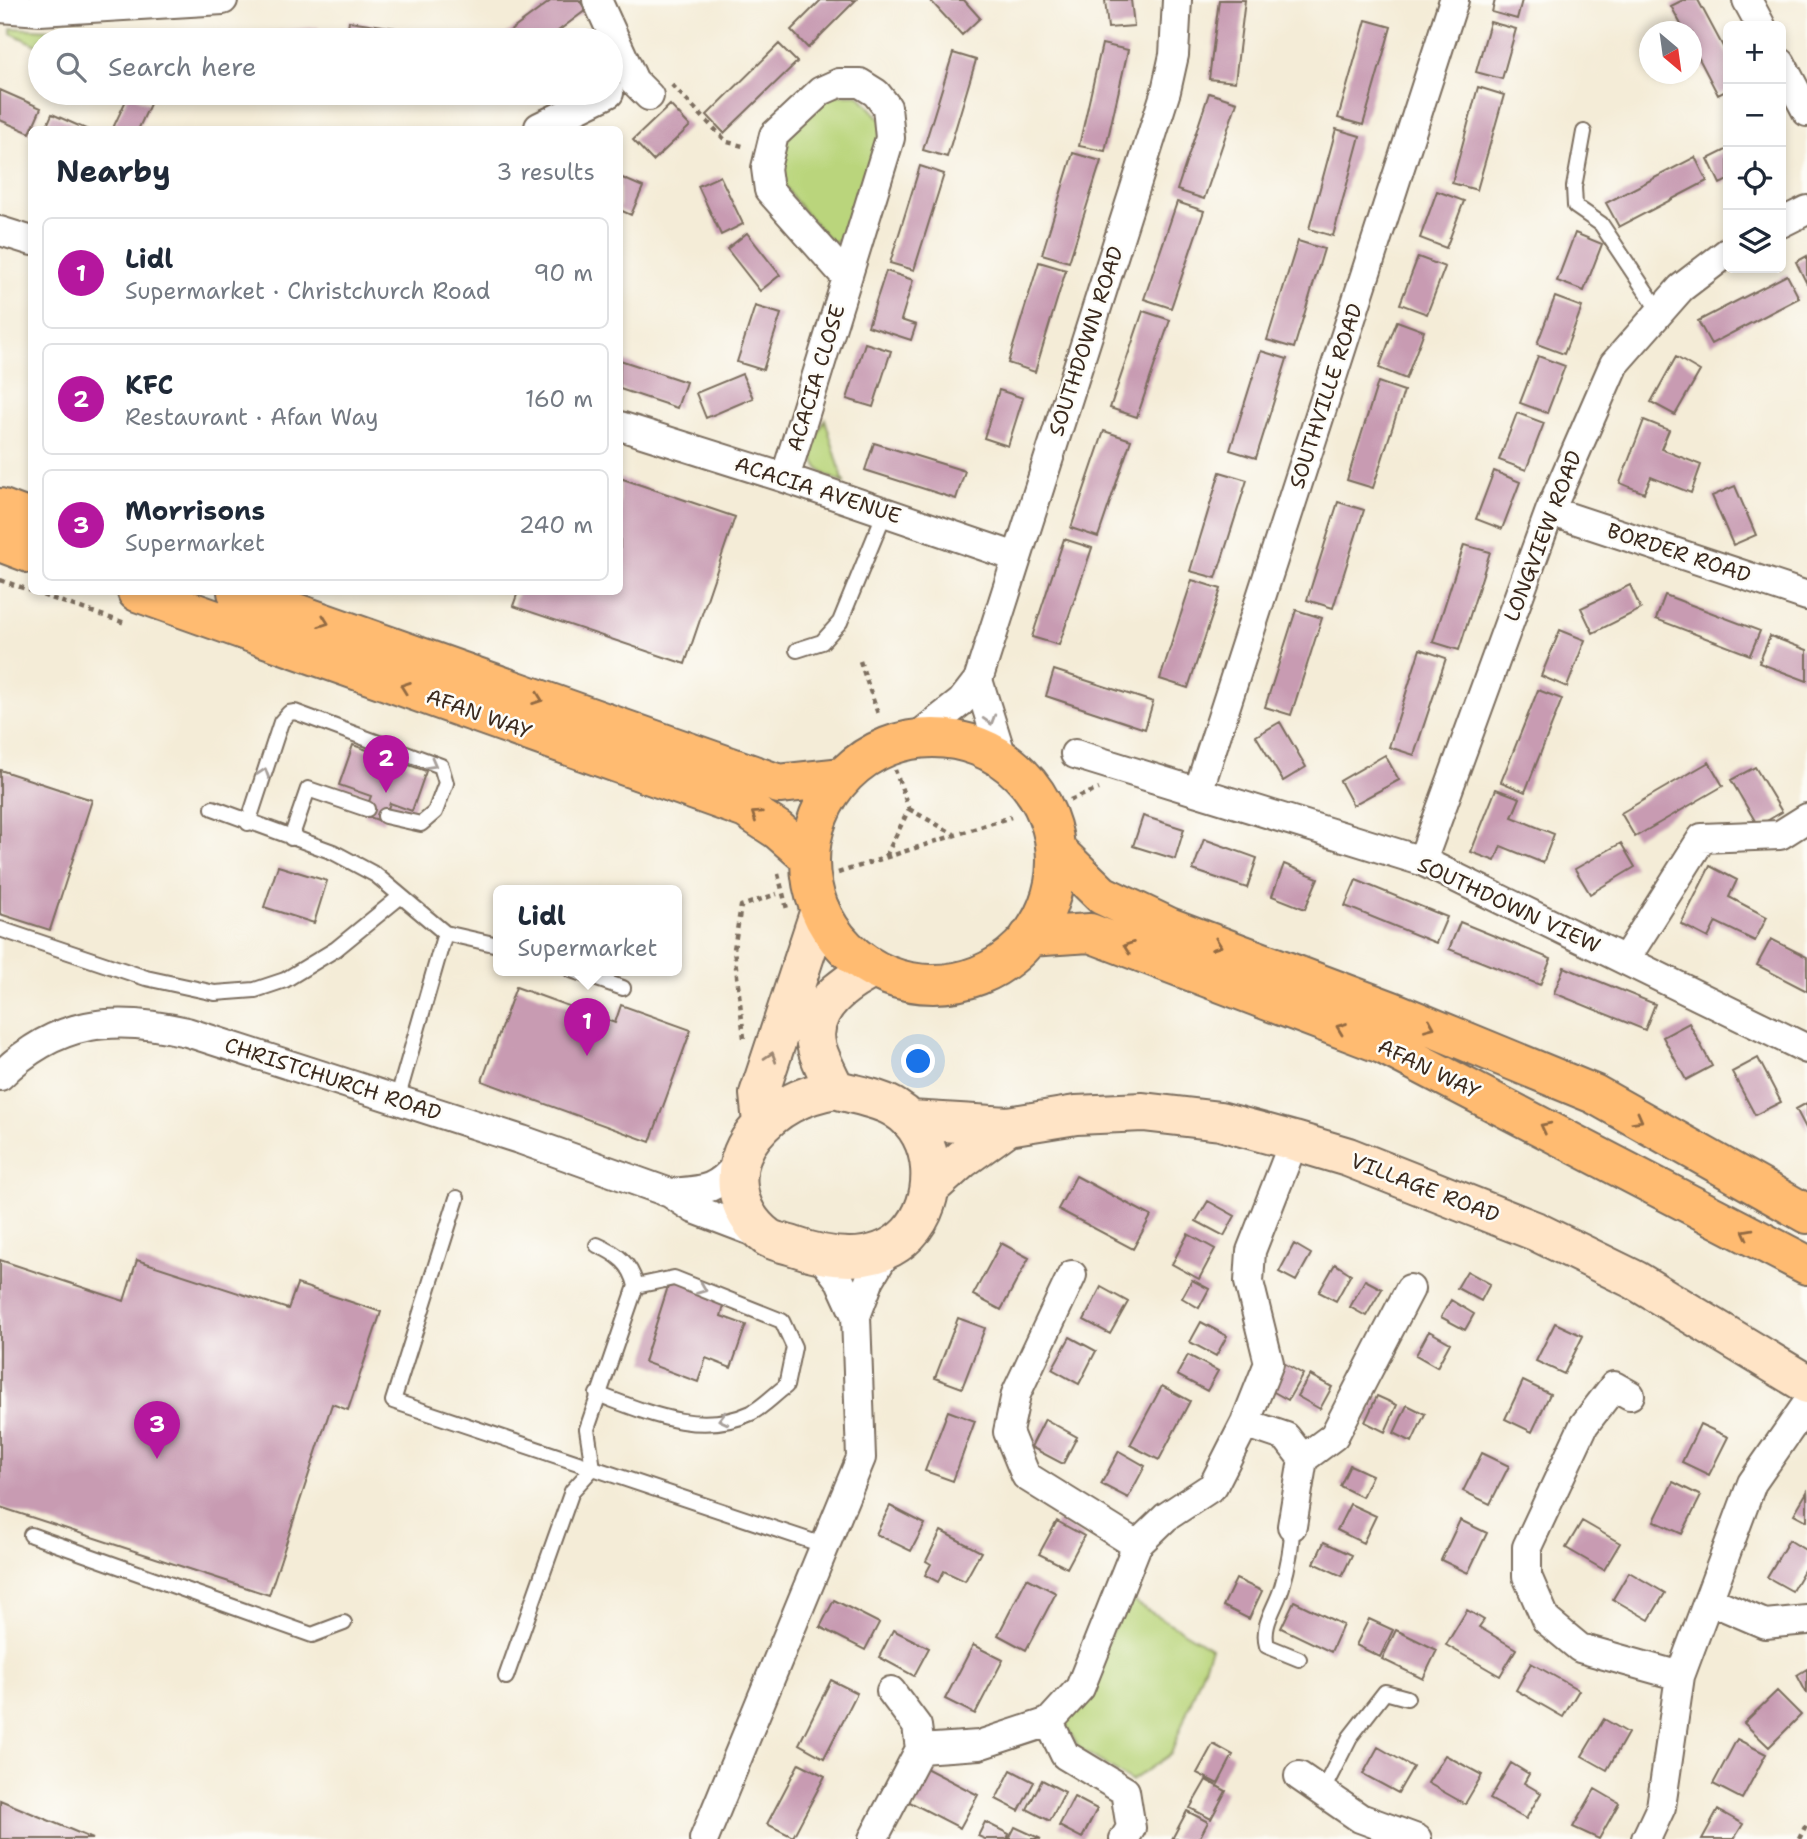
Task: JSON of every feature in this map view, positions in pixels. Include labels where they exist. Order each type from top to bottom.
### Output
[{"type":"main road","points":[[0,508],[28,518]]},
{"type":"main road","points":[[0,542],[28,552]]},
{"type":"main road","name":"AFAN WAY","points":[[245,595],[779,784],[843,777]]},
{"type":"main road","name":"AFAN WAY","points":[[136,609],[746,809],[824,865]]},
{"type":"main road","points":[[961,741],[1003,760],[1023,778],[1039,799],[1050,824],[1055,850],[1051,896],[1029,937],[1009,958],[984,973],[957,982],[928,984],[900,980],[873,969],[805,916],[812,885],[824,865],[814,829],[825,801],[843,777],[864,760],[888,747],[905,755],[961,741]]},
{"type":"main road","name":"AFAN WAY","points":[[1055,850],[1102,895],[1147,916],[1392,1011],[1594,1094],[1807,1214]]},
{"type":"main road","name":"AFAN WAY","points":[[1029,937],[1090,933],[1384,1045],[1807,1265]]},
{"type":"street","points":[[0,8],[40,11],[222,0]]},
{"type":"street","points":[[597,0],[606,28]]},
{"type":"street","name":"SOUTHDOWN ROAD","points":[[905,755],[961,702],[978,680],[1166,91],[1174,55],[1177,0]]},
{"type":"street","name":"SOUTHVILLE ROAD","points":[[1198,792],[1454,0]]},
{"type":"street","points":[[1747,0],[1758,21]]},
{"type":"street","points":[[1786,72],[1807,112]]},
{"type":"street","name":"ACACIA CLOSE","points":[[785,478],[847,278],[890,138],[887,107],[876,93],[860,83],[839,83],[821,91],[792,115],[774,135],[767,152],[769,190],[847,278]]},
{"type":"street","points":[[541,126],[591,105]]},
{"type":"street","points":[[1786,220],[1807,210]]},
{"type":"street","points":[[0,231],[28,240]]},
{"type":"street","name":"LONGVIEW ROAD","points":[[1422,861],[1550,511],[1614,365],[1681,288],[1723,257]]},
{"type":"street","name":"ACACIA AVENUE","points":[[623,427],[785,478],[1016,557]]},
{"type":"street","name":"BORDER ROAD","points":[[1550,511],[1807,596]]},
{"type":"street","points":[[978,680],[1003,760]]},
{"type":"street","name":"SOUTHDOWN VIEW","points":[[1075,754],[1422,861],[1807,1049]]},
{"type":"street","points":[[1625,960],[1702,838],[1780,835],[1807,818]]},
{"type":"street","points":[[762,1123],[759,1094],[764,1048],[805,916]]},
{"type":"street","points":[[835,1089],[817,1047],[816,1032],[821,1012],[830,997],[849,981],[873,969]]},
{"type":"street","name":"CHRISTCHURCH ROAD","points":[[0,1076],[55,1038],[79,1028],[130,1021],[187,1032],[670,1193],[694,1209],[768,1237]]},
{"type":"street","points":[[835,1089],[895,1107],[911,1120],[927,1153],[932,1186],[923,1216],[906,1237],[888,1249],[863,1256],[820,1255],[768,1237],[740,1200],[736,1184],[737,1165],[744,1146],[762,1123],[784,1105],[810,1094],[835,1089]]},
{"type":"street","name":"VILLAGE ROAD","points":[[911,1120],[1008,1126],[1076,1115],[1143,1112],[1220,1121],[1294,1141],[1348,1157],[1535,1231],[1635,1280],[1807,1384]]},
{"type":"street","name":"VILLAGE ROAD","points":[[932,1186],[962,1159],[1008,1126]]},
{"type":"street","points":[[920,1749],[979,1745],[1049,1722],[1080,1688],[1137,1545],[1166,1517],[1213,1486],[1245,1423],[1269,1363],[1249,1282],[1251,1251],[1294,1141]]},
{"type":"street","name":"CHRISTCHURCH ROAD","points":[[670,1193],[702,1190],[721,1183],[737,1165]]},
{"type":"street","points":[[856,1317],[870,1279],[888,1249]]},
{"type":"street","points":[[704,1839],[861,1458],[856,1317],[840,1281],[820,1255]]},
{"type":"street","points":[[1072,1275],[1016,1394],[1008,1432],[1026,1476],[1137,1545]]},
{"type":"street","points":[[1292,1526],[1303,1459],[1334,1436],[1410,1289]]},
{"type":"street","points":[[1630,1395],[1614,1386],[1584,1425],[1527,1547],[1527,1576],[1546,1620],[1580,1648],[1680,1676]]},
{"type":"street","points":[[1646,1839],[1661,1807],[1680,1676],[1752,1483],[1807,1404]]},
{"type":"street","points":[[1245,1423],[1286,1437],[1303,1459]]},
{"type":"street","points":[[1709,1600],[1765,1624],[1807,1620]]},
{"type":"street","points":[[873,1839],[920,1749],[918,1726],[891,1692]]},
{"type":"street","points":[[1049,1722],[1065,1755],[1125,1791],[1131,1828],[1124,1839]]},
{"type":"street","points":[[1311,1784],[1360,1818],[1417,1839]]},
{"type":"lane","points":[[1584,132],[1574,187],[1575,206],[1601,224],[1659,311]]},
{"type":"lane","points":[[797,650],[822,642],[840,622],[885,512]]},
{"type":"lane","points":[[248,823],[281,722],[289,713],[295,712],[441,766],[446,774],[446,783],[430,819],[421,824],[385,816]]},
{"type":"lane","points":[[290,838],[308,789],[367,809]]},
{"type":"lane","points":[[214,808],[248,823],[333,852],[376,874],[445,933],[493,944]]},
{"type":"lane","points":[[0,929],[146,978],[215,993],[255,990],[285,980],[336,949],[401,896]]},
{"type":"lane","points":[[397,1100],[445,933]]},
{"type":"lane","points":[[588,976],[622,988]]},
{"type":"lane","points":[[457,1198],[393,1401],[823,1545]]},
{"type":"lane","points":[[593,1468],[587,1429],[636,1286],[632,1269],[612,1252],[597,1245]]},
{"type":"lane","points":[[597,1394],[665,1419],[703,1424],[751,1413],[786,1386],[794,1347],[782,1321],[674,1278],[636,1286]]},
{"type":"lane","points":[[506,1677],[572,1491],[593,1468]]},
{"type":"lane","points":[[1292,1526],[1292,1544],[1282,1590],[1264,1630],[1268,1646],[1299,1659]]},
{"type":"lane","points":[[31,1535],[312,1635],[344,1623]]},
{"type":"lane","points":[[1311,1784],[1385,1692],[1407,1698]]},
{"type":"path","points":[[626,90],[669,82],[727,142],[767,152]]},
{"type":"path","points":[[0,580],[28,590]]},
{"type":"path","points":[[55,595],[136,609]]},
{"type":"path","points":[[860,661],[879,717]]},
{"type":"path","points":[[885,856],[909,809],[905,755]]},
{"type":"path","points":[[909,809],[955,835]]},
{"type":"path","points":[[824,865],[885,856],[1012,817]]},
{"type":"path","points":[[773,864],[805,916]]},
{"type":"path","points":[[764,1048],[744,1039],[734,949],[741,906],[777,894]]},
{"type":"path","points":[[1799,1839],[1807,1824]]},
{"type":"green space","points":[[11,28],[28,29],[28,41],[11,33]]},
{"type":"green space","points":[[826,95],[859,95],[886,125],[851,238],[832,243],[785,186],[777,160],[785,142]]},
{"type":"green space","points":[[825,419],[844,483],[831,478],[816,466],[813,450]]},
{"type":"green space","points":[[1129,1599],[1211,1648],[1171,1754],[1131,1781],[1079,1748],[1064,1722]]},
{"type":"building","points":[[552,0],[579,0],[586,10],[562,28],[514,28]]},
{"type":"building","points":[[821,0],[856,0],[808,48],[791,30]]},
{"type":"building","points":[[930,0],[964,0],[980,18],[962,35]]},
{"type":"building","points":[[1105,0],[1131,0],[1134,26],[1108,28]]},
{"type":"building","points":[[1219,0],[1245,0],[1235,82],[1209,79]]},
{"type":"building","points":[[1495,0],[1522,0],[1517,19],[1492,12]]},
{"type":"building","points":[[1683,0],[1698,0],[1723,47],[1723,92],[1718,95],[1702,64],[1702,21],[1679,21],[1671,6]]},
{"type":"building","points":[[1366,20],[1391,27],[1363,125],[1338,118]]},
{"type":"building","points":[[349,21],[397,28],[348,28]]},
{"type":"building","points":[[1490,22],[1516,29],[1502,79],[1476,72]]},
{"type":"building","points":[[779,44],[797,62],[724,133],[707,115]]},
{"type":"building","points":[[1102,44],[1128,50],[1105,151],[1079,146]]},
{"type":"building","points":[[953,53],[976,60],[947,157],[923,150]]},
{"type":"building","points":[[1478,87],[1504,95],[1477,190],[1452,183]]},
{"type":"building","points":[[0,90],[28,102],[28,105],[41,108],[33,126],[28,126],[28,132],[0,120]]},
{"type":"building","points":[[1209,93],[1237,102],[1204,199],[1177,190]]},
{"type":"building","points":[[124,105],[150,105],[140,126],[114,126]]},
{"type":"building","points":[[670,105],[690,126],[653,161],[633,140]]},
{"type":"building","points":[[52,114],[79,126],[47,126]]},
{"type":"building","points":[[1336,129],[1360,136],[1333,236],[1309,229]]},
{"type":"building","points":[[1723,152],[1723,182],[1720,184],[1708,159]]},
{"type":"building","points":[[1073,153],[1101,161],[1069,262],[1042,254]]},
{"type":"building","points":[[1695,157],[1707,181],[1619,227],[1606,203]]},
{"type":"building","points":[[920,166],[944,174],[914,270],[890,263]]},
{"type":"building","points":[[720,176],[743,224],[721,235],[698,186]]},
{"type":"building","points":[[623,178],[643,187],[631,215],[623,211]]},
{"type":"building","points":[[1437,191],[1464,201],[1446,248],[1420,238]]},
{"type":"building","points":[[1177,202],[1204,211],[1171,308],[1144,299]]},
{"type":"building","points":[[747,233],[780,275],[760,291],[727,249]]},
{"type":"building","points":[[1575,233],[1602,244],[1584,291],[1557,281]]},
{"type":"building","points":[[1298,241],[1324,249],[1294,348],[1267,340]]},
{"type":"building","points":[[1807,256],[1807,284],[1796,262]]},
{"type":"building","points":[[1418,257],[1445,267],[1427,314],[1400,304]]},
{"type":"building","points":[[1039,262],[1066,270],[1035,372],[1008,363]]},
{"type":"building","points":[[886,271],[913,280],[901,320],[916,325],[911,340],[868,326]]},
{"type":"building","points":[[1787,275],[1799,298],[1711,344],[1698,321]]},
{"type":"building","points":[[1555,297],[1582,307],[1564,354],[1537,344]]},
{"type":"building","points":[[755,306],[781,314],[763,370],[737,362]]},
{"type":"building","points":[[1143,311],[1170,320],[1137,417],[1110,408]]},
{"type":"building","points":[[1397,321],[1424,331],[1406,379],[1379,368]]},
{"type":"building","points":[[865,343],[891,351],[873,407],[847,399]]},
{"type":"building","points":[[1261,351],[1287,359],[1256,458],[1230,450]]},
{"type":"building","points":[[1538,356],[1565,366],[1547,413],[1520,403]]},
{"type":"building","points":[[1676,357],[1700,371],[1675,415],[1651,402]]},
{"type":"building","points":[[623,361],[686,382],[677,408],[623,390]]},
{"type":"building","points":[[742,374],[753,398],[706,418],[696,393]]},
{"type":"building","points":[[1378,382],[1404,391],[1373,488],[1347,480]]},
{"type":"building","points":[[999,390],[1023,398],[1008,446],[984,438]]},
{"type":"building","points":[[1517,413],[1544,423],[1526,470],[1499,460]]},
{"type":"building","points":[[1644,420],[1669,430],[1661,449],[1701,465],[1691,493],[1651,477],[1644,493],[1620,483]]},
{"type":"building","points":[[1104,431],[1131,440],[1098,537],[1071,528]]},
{"type":"building","points":[[874,443],[965,471],[956,499],[865,470]]},
{"type":"building","points":[[1494,471],[1520,482],[1502,529],[1476,519]]},
{"type":"building","points":[[1220,472],[1247,480],[1216,578],[1190,571]]},
{"type":"building","points":[[623,479],[735,517],[685,664],[513,606],[517,595],[623,595]]},
{"type":"building","points":[[1735,486],[1756,535],[1733,545],[1712,496]]},
{"type":"building","points":[[1338,502],[1364,510],[1333,608],[1307,600]]},
{"type":"building","points":[[1064,539],[1092,548],[1059,645],[1032,637]]},
{"type":"building","points":[[1464,545],[1490,552],[1459,650],[1433,642]]},
{"type":"building","points":[[1192,580],[1221,589],[1188,688],[1160,679]]},
{"type":"building","points":[[1630,585],[1641,609],[1593,633],[1581,608]]},
{"type":"building","points":[[1665,595],[1760,631],[1750,655],[1656,619]]},
{"type":"building","points":[[1296,610],[1322,618],[1291,715],[1265,707]]},
{"type":"building","points":[[1560,630],[1585,640],[1567,687],[1541,676]]},
{"type":"building","points":[[1770,636],[1807,650],[1807,681],[1759,663]]},
{"type":"building","points":[[1420,649],[1446,658],[1414,755],[1389,747]]},
{"type":"building","points":[[1054,670],[1153,702],[1145,729],[1046,696]]},
{"type":"building","points":[[1538,690],[1562,699],[1525,792],[1501,782]]},
{"type":"building","points":[[1280,722],[1306,767],[1283,781],[1256,736]]},
{"type":"building","points":[[353,745],[426,771],[412,811],[390,803],[383,822],[364,815],[371,796],[339,785]]},
{"type":"building","points":[[1385,755],[1399,780],[1353,805],[1340,781]]},
{"type":"building","points":[[1709,762],[1723,786],[1635,837],[1621,813]]},
{"type":"building","points":[[1755,767],[1782,812],[1758,826],[1731,780]]},
{"type":"building","points":[[0,770],[92,800],[50,930],[0,914]]},
{"type":"building","points":[[1496,789],[1520,798],[1512,817],[1554,834],[1543,863],[1501,846],[1495,861],[1471,852]]},
{"type":"building","points":[[1143,816],[1184,829],[1175,859],[1133,846]]},
{"type":"building","points":[[1204,839],[1257,858],[1247,888],[1193,870]]},
{"type":"building","points":[[1621,843],[1635,867],[1590,894],[1575,869]]},
{"type":"building","points":[[1284,864],[1318,878],[1305,909],[1272,896]]},
{"type":"building","points":[[278,866],[327,881],[314,923],[264,907]]},
{"type":"building","points":[[1710,866],[1737,880],[1729,897],[1767,917],[1755,941],[1716,922],[1708,938],[1681,924]]},
{"type":"building","points":[[1356,880],[1447,917],[1436,943],[1345,906]]},
{"type":"building","points":[[1460,922],[1551,959],[1540,985],[1449,949]]},
{"type":"building","points":[[1771,939],[1807,957],[1807,991],[1757,965]]},
{"type":"building","points":[[1564,967],[1655,1004],[1645,1030],[1554,993]]},
{"type":"building","points":[[516,987],[615,1023],[621,1005],[691,1030],[650,1142],[482,1081]]},
{"type":"building","points":[[1689,1023],[1712,1066],[1686,1080],[1663,1037]]},
{"type":"building","points":[[1758,1058],[1781,1102],[1755,1115],[1732,1072]]},
{"type":"building","points":[[1807,1103],[1807,1130],[1796,1109]]},
{"type":"building","points":[[1076,1176],[1151,1216],[1133,1249],[1058,1209]]},
{"type":"building","points":[[1208,1201],[1235,1216],[1224,1236],[1196,1221]]},
{"type":"building","points":[[1188,1234],[1215,1249],[1199,1279],[1172,1264]]},
{"type":"building","points":[[1001,1243],[1029,1258],[1001,1310],[973,1295]]},
{"type":"building","points":[[1294,1244],[1311,1254],[1296,1281],[1279,1272]]},
{"type":"building","points":[[0,1260],[124,1301],[137,1260],[288,1309],[297,1284],[381,1312],[348,1410],[332,1404],[269,1595],[0,1507]]},
{"type":"building","points":[[1335,1264],[1351,1274],[1336,1301],[1319,1292]]},
{"type":"building","points":[[1467,1271],[1490,1284],[1481,1301],[1457,1288]]},
{"type":"building","points":[[672,1274],[727,1294],[721,1316],[746,1325],[731,1368],[706,1358],[698,1382],[644,1362]]},
{"type":"building","points":[[1192,1280],[1209,1289],[1199,1308],[1182,1298]]},
{"type":"building","points":[[1365,1280],[1382,1289],[1366,1316],[1350,1307]]},
{"type":"building","points":[[1101,1287],[1128,1302],[1110,1334],[1084,1320]]},
{"type":"building","points":[[1451,1300],[1474,1314],[1465,1330],[1441,1317]]},
{"type":"building","points":[[958,1318],[985,1328],[962,1388],[935,1378]]},
{"type":"building","points":[[1201,1322],[1227,1336],[1216,1356],[1190,1342]]},
{"type":"building","points":[[1555,1323],[1583,1336],[1564,1374],[1536,1361]]},
{"type":"building","points":[[1429,1331],[1450,1343],[1437,1367],[1416,1355]]},
{"type":"building","points":[[1070,1337],[1096,1351],[1079,1384],[1052,1369]]},
{"type":"building","points":[[1188,1355],[1218,1371],[1207,1391],[1177,1375]]},
{"type":"building","points":[[1280,1361],[1303,1374],[1288,1400],[1265,1387]]},
{"type":"building","points":[[1310,1375],[1332,1387],[1320,1409],[1297,1396]]},
{"type":"building","points":[[1523,1381],[1550,1394],[1532,1432],[1505,1419]]},
{"type":"building","points":[[1162,1386],[1190,1401],[1159,1460],[1130,1445]]},
{"type":"building","points":[[1377,1396],[1397,1405],[1385,1432],[1365,1422]]},
{"type":"building","points":[[1407,1405],[1425,1414],[1412,1442],[1394,1433]]},
{"type":"building","points":[[948,1411],[975,1421],[953,1481],[925,1471]]},
{"type":"building","points":[[1045,1419],[1077,1437],[1063,1464],[1031,1447]]},
{"type":"building","points":[[1700,1424],[1728,1437],[1709,1475],[1682,1462]]},
{"type":"building","points":[[1119,1451],[1145,1466],[1128,1498],[1101,1484]]},
{"type":"building","points":[[1482,1453],[1509,1466],[1490,1504],[1463,1491]]},
{"type":"building","points":[[1350,1465],[1372,1475],[1362,1497],[1340,1486]]},
{"type":"building","points":[[1673,1482],[1701,1496],[1682,1534],[1654,1521]]},
{"type":"building","points":[[1807,1492],[1807,1521],[1794,1514]]},
{"type":"building","points":[[1350,1504],[1376,1516],[1363,1543],[1337,1530]]},
{"type":"building","points":[[890,1506],[925,1524],[911,1551],[876,1534]]},
{"type":"building","points":[[1460,1520],[1487,1533],[1468,1573],[1441,1560]]},
{"type":"building","points":[[1057,1521],[1084,1536],[1067,1568],[1039,1554]]},
{"type":"building","points":[[1582,1521],[1620,1543],[1604,1570],[1566,1548]]},
{"type":"building","points":[[941,1531],[981,1552],[965,1581],[944,1571],[938,1582],[925,1575],[931,1564],[926,1561]]},
{"type":"building","points":[[1789,1540],[1807,1551],[1807,1565],[1792,1591],[1767,1577]]},
{"type":"building","points":[[1324,1542],[1352,1555],[1342,1576],[1314,1563]]},
{"type":"building","points":[[1629,1572],[1665,1593],[1649,1620],[1613,1599]]},
{"type":"building","points":[[1027,1578],[1056,1593],[1026,1650],[998,1635]]},
{"type":"building","points":[[1236,1579],[1262,1591],[1249,1619],[1223,1606]]},
{"type":"building","points":[[834,1600],[879,1623],[865,1650],[820,1627]]},
{"type":"building","points":[[1294,1601],[1343,1625],[1331,1652],[1281,1628]]},
{"type":"building","points":[[1467,1610],[1484,1620],[1479,1627],[1516,1649],[1500,1676],[1446,1645]]},
{"type":"building","points":[[1369,1619],[1393,1630],[1380,1657],[1356,1645]]},
{"type":"building","points":[[893,1630],[929,1648],[914,1676],[879,1657]]},
{"type":"building","points":[[1396,1630],[1437,1650],[1423,1679],[1382,1659]]},
{"type":"building","points":[[973,1645],[1003,1660],[975,1714],[945,1699]]},
{"type":"building","points":[[1531,1663],[1579,1690],[1563,1717],[1516,1690]]},
{"type":"building","points":[[1807,1669],[1807,1694],[1797,1675]]},
{"type":"building","points":[[831,1680],[857,1693],[824,1758],[799,1744]]},
{"type":"building","points":[[1777,1691],[1801,1715],[1769,1747],[1744,1723]]},
{"type":"building","points":[[1604,1719],[1628,1733],[1607,1770],[1582,1756]]},
{"type":"building","points":[[1737,1739],[1766,1754],[1742,1799],[1713,1784]]},
{"type":"building","points":[[1213,1744],[1233,1755],[1218,1784],[1197,1773]]},
{"type":"building","points":[[1378,1747],[1413,1767],[1398,1793],[1363,1774]]},
{"type":"building","points":[[1445,1755],[1482,1775],[1465,1804],[1428,1783]]},
{"type":"building","points":[[799,1763],[825,1776],[793,1837],[767,1824]]},
{"type":"building","points":[[1511,1763],[1529,1774],[1524,1783],[1541,1793],[1526,1819],[1490,1799]]},
{"type":"building","points":[[918,1764],[978,1795],[960,1828],[900,1797]]},
{"type":"building","points":[[1011,1770],[1034,1782],[1019,1811],[996,1799]]},
{"type":"building","points":[[1042,1780],[1065,1792],[1050,1821],[1027,1809]]},
{"type":"building","points":[[1206,1780],[1226,1791],[1211,1819],[1190,1808]]},
{"type":"building","points":[[1595,1789],[1619,1803],[1599,1839],[1573,1827]]},
{"type":"building","points":[[1074,1797],[1097,1809],[1082,1838],[1059,1826]]},
{"type":"building","points":[[0,1800],[93,1839],[0,1839]]},
{"type":"building","points":[[1718,1810],[1743,1824],[1734,1839],[1702,1839]]},
{"type":"building","points":[[1187,1811],[1208,1822],[1199,1839],[1172,1839]]},
{"type":"building","points":[[985,1822],[1009,1834],[1007,1839],[985,1839],[978,1836]]},
{"type":"building","points":[[1015,1827],[1041,1839],[1009,1839]]},
{"type":"place","name":"KFC","points":[[386,793]]},
{"type":"place","name":"Lidl","points":[[587,1056]]},
{"type":"place","name":"Morrisons","points":[[157,1459]]}]
